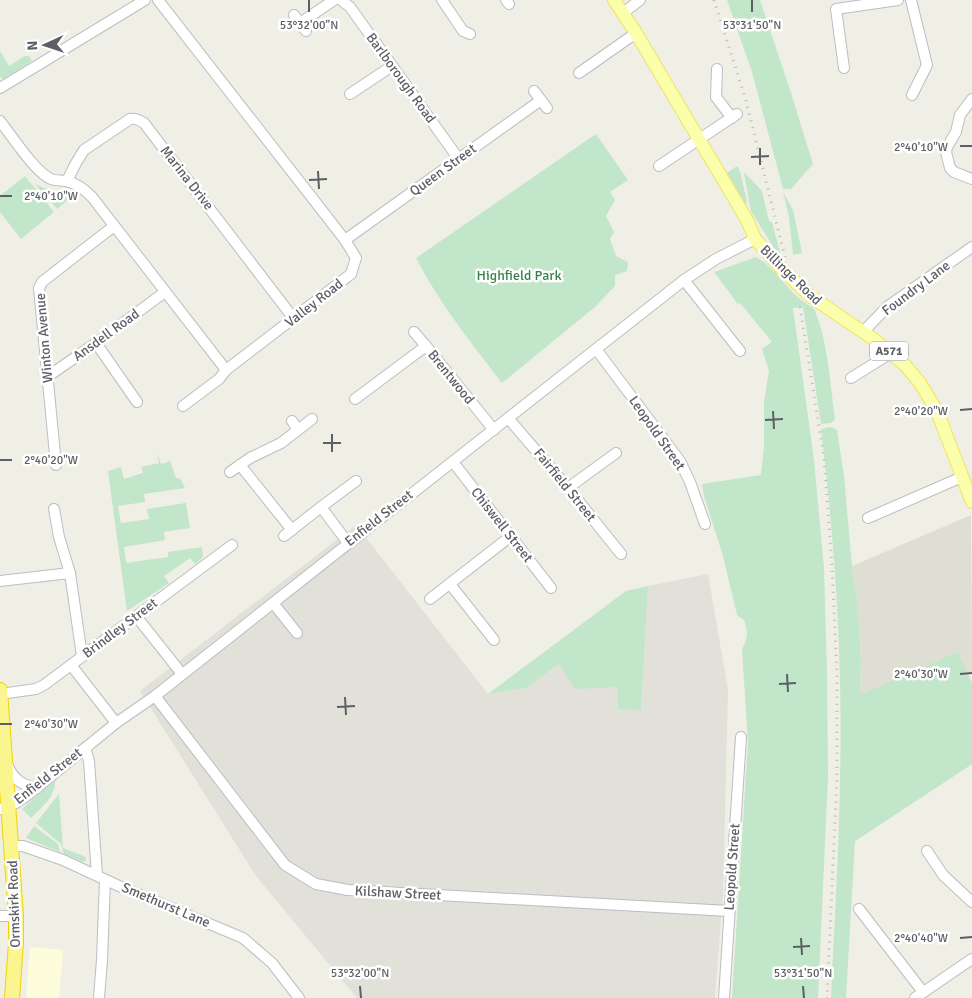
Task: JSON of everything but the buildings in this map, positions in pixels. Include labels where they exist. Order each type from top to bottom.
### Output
[{"type":"highway","name":"Ormskirk Road","points":[[0,690],[6,763],[5,808],[12,846],[16,916],[12,998]]},
{"type":"main road","name":"Billinge Road","points":[[614,0],[636,33],[747,220],[755,239],[810,296],[863,332],[906,365],[930,398],[937,410],[972,502]]},
{"type":"street","points":[[0,88],[145,0]]},
{"type":"street","name":"Valley Road","points":[[158,0],[345,240],[356,258],[351,274],[226,370],[219,379],[183,406]]},
{"type":"street","points":[[300,23],[334,0]]},
{"type":"street","name":"Barlborough Road","points":[[341,0],[350,7],[458,158]]},
{"type":"street","points":[[442,0],[463,34]]},
{"type":"street","points":[[623,13],[640,0]]},
{"type":"street","points":[[844,68],[836,9],[898,0]]},
{"type":"street","points":[[911,0],[927,66],[912,95]]},
{"type":"street","points":[[579,73],[636,33]]},
{"type":"street","points":[[350,94],[364,90],[392,66]]},
{"type":"street","points":[[659,166],[735,116],[716,97],[717,69]]},
{"type":"street","name":"Queen Street","points":[[345,240],[458,158],[544,104],[534,90]]},
{"type":"street","points":[[972,99],[960,115],[956,132],[946,152],[947,159],[954,172],[972,178]]},
{"type":"street","name":"Marina Drive","points":[[67,181],[84,150],[130,119],[140,120],[294,319]]},
{"type":"street","points":[[0,121],[40,171],[51,179],[67,181],[85,190],[226,370]]},
{"type":"street","name":"Winton Avenue","points":[[58,459],[47,377],[39,288],[42,282],[114,226]]},
{"type":"street","name":"Enfield Street","points":[[5,808],[16,803],[37,788],[84,748],[155,696],[684,280],[716,259],[755,239]]},
{"type":"street","name":"Foundry Lane","points":[[863,332],[887,307],[972,247]]},
{"type":"street","points":[[684,280],[740,351]]},
{"type":"street","name":"Ansdell Road","points":[[47,377],[165,292]]},
{"type":"street","points":[[414,332],[426,346]]},
{"type":"street","points":[[96,343],[137,402]]},
{"type":"street","name":"Brentwood","points":[[355,399],[426,346],[494,430]]},
{"type":"street","name":"Leopold Street","points":[[596,349],[680,461],[690,482],[705,524]]},
{"type":"street","points":[[851,378],[891,353]]},
{"type":"street","name":"Fairfield Street","points":[[508,418],[621,554]]},
{"type":"street","points":[[230,472],[258,454],[281,443],[295,425],[312,419]]},
{"type":"street","points":[[568,488],[616,453]]},
{"type":"street","name":"Chiswell Street","points":[[453,462],[551,588]]},
{"type":"street","points":[[240,465],[288,533],[356,480]]},
{"type":"street","points":[[868,518],[962,477]]},
{"type":"street","points":[[321,507],[348,543]]},
{"type":"street","points":[[54,509],[59,538],[70,573],[82,656]]},
{"type":"street","points":[[430,599],[511,536]]},
{"type":"street","name":"Brindley Street","points":[[0,694],[36,689],[44,685],[232,545]]},
{"type":"street","points":[[0,581],[70,573]]},
{"type":"street","points":[[450,584],[494,640]]},
{"type":"street","points":[[272,603],[297,633]]},
{"type":"street","points":[[136,616],[182,674]]},
{"type":"street","points":[[71,665],[116,723]]},
{"type":"street","name":"Kilshaw Street","points":[[155,696],[285,865],[316,884],[348,890],[729,911]]},
{"type":"street","name":"Leopold Street","points":[[724,998],[741,737]]},
{"type":"street","points":[[84,748],[89,760],[101,878],[102,960],[98,998]]},
{"type":"street","points":[[6,763],[17,781],[37,788]]},
{"type":"street","name":"Smethurst Lane","points":[[12,846],[19,845],[63,860],[243,938],[272,963],[299,998]]},
{"type":"street","points":[[927,851],[943,875],[972,902]]},
{"type":"street","points":[[859,910],[919,995],[972,959]]},
{"type":"street","points":[[0,916],[16,916]]},
{"type":"shaded area","points":[[971,515],[972,671],[968,674],[972,683],[972,764],[855,841],[861,662],[858,607],[852,566]]},
{"type":"shaded area","points":[[356,525],[488,694],[526,688],[559,664],[618,687],[641,710],[648,586],[708,574],[728,690],[723,894],[715,998],[357,998],[256,876],[140,691]]},
{"type":"shaded area","points":[[30,947],[63,950],[59,998],[26,998]]},
{"type":"green space","points":[[727,0],[760,0],[813,164],[791,189],[783,189],[752,72]]},
{"type":"green space","points":[[0,51],[9,66],[25,56],[29,56],[32,61],[3,79],[0,77]]},
{"type":"green space","name":"Highfield Park","points":[[596,134],[628,180],[610,192],[615,200],[606,216],[614,232],[610,239],[616,256],[628,262],[627,271],[615,275],[615,286],[595,307],[502,383],[467,338],[425,275],[416,258]]},
{"type":"green space","points":[[737,166],[740,171],[747,202],[745,203],[727,173]]},
{"type":"green space","points":[[744,173],[762,191],[769,221],[772,222],[781,256],[779,256],[751,211]]},
{"type":"green space","points":[[25,176],[54,212],[21,239],[0,212],[0,196]]},
{"type":"green space","points":[[35,184],[44,188],[73,195],[57,209]]},
{"type":"green space","points":[[783,192],[793,210],[802,253],[793,255],[789,217]]},
{"type":"green space","points":[[756,257],[771,268],[798,297],[814,308],[825,348],[835,419],[831,423],[821,424],[803,307],[793,308],[814,460],[824,568],[828,777],[818,998],[732,998],[748,742],[742,649],[747,631],[744,620],[737,615],[723,556],[702,484],[761,475],[764,446],[764,402],[769,371],[762,349],[772,342],[740,303],[738,304],[714,272]]},
{"type":"green space","points":[[830,427],[837,430],[844,476],[852,566],[858,607],[861,662],[860,695],[958,652],[972,683],[972,764],[855,841],[846,998],[831,998],[839,834],[841,735],[837,604],[821,429]]},
{"type":"green space","points":[[157,452],[161,464],[170,461],[176,478],[180,478],[185,488],[144,494],[145,502],[118,506],[121,523],[149,519],[147,509],[186,503],[190,528],[164,532],[165,540],[124,547],[126,563],[168,557],[168,552],[202,547],[203,557],[195,564],[190,558],[164,576],[169,583],[127,611],[108,471],[121,467],[124,479],[143,473],[141,467],[159,463]]},
{"type":"green space","points":[[648,586],[641,710],[618,709],[618,687],[575,689],[559,664],[526,688],[488,694],[626,591]]},
{"type":"green space","points":[[55,780],[51,796],[31,818],[22,809]]},
{"type":"green space","points":[[59,794],[63,848],[86,857],[86,860],[83,862],[64,854],[61,844],[36,823]]},
{"type":"green space","points":[[34,826],[58,844],[60,852],[26,838]]},
{"type":"railway","points":[[714,0],[745,97],[785,257]]},
{"type":"railway","points":[[800,307],[824,458],[837,673],[837,778],[827,998]]}]
